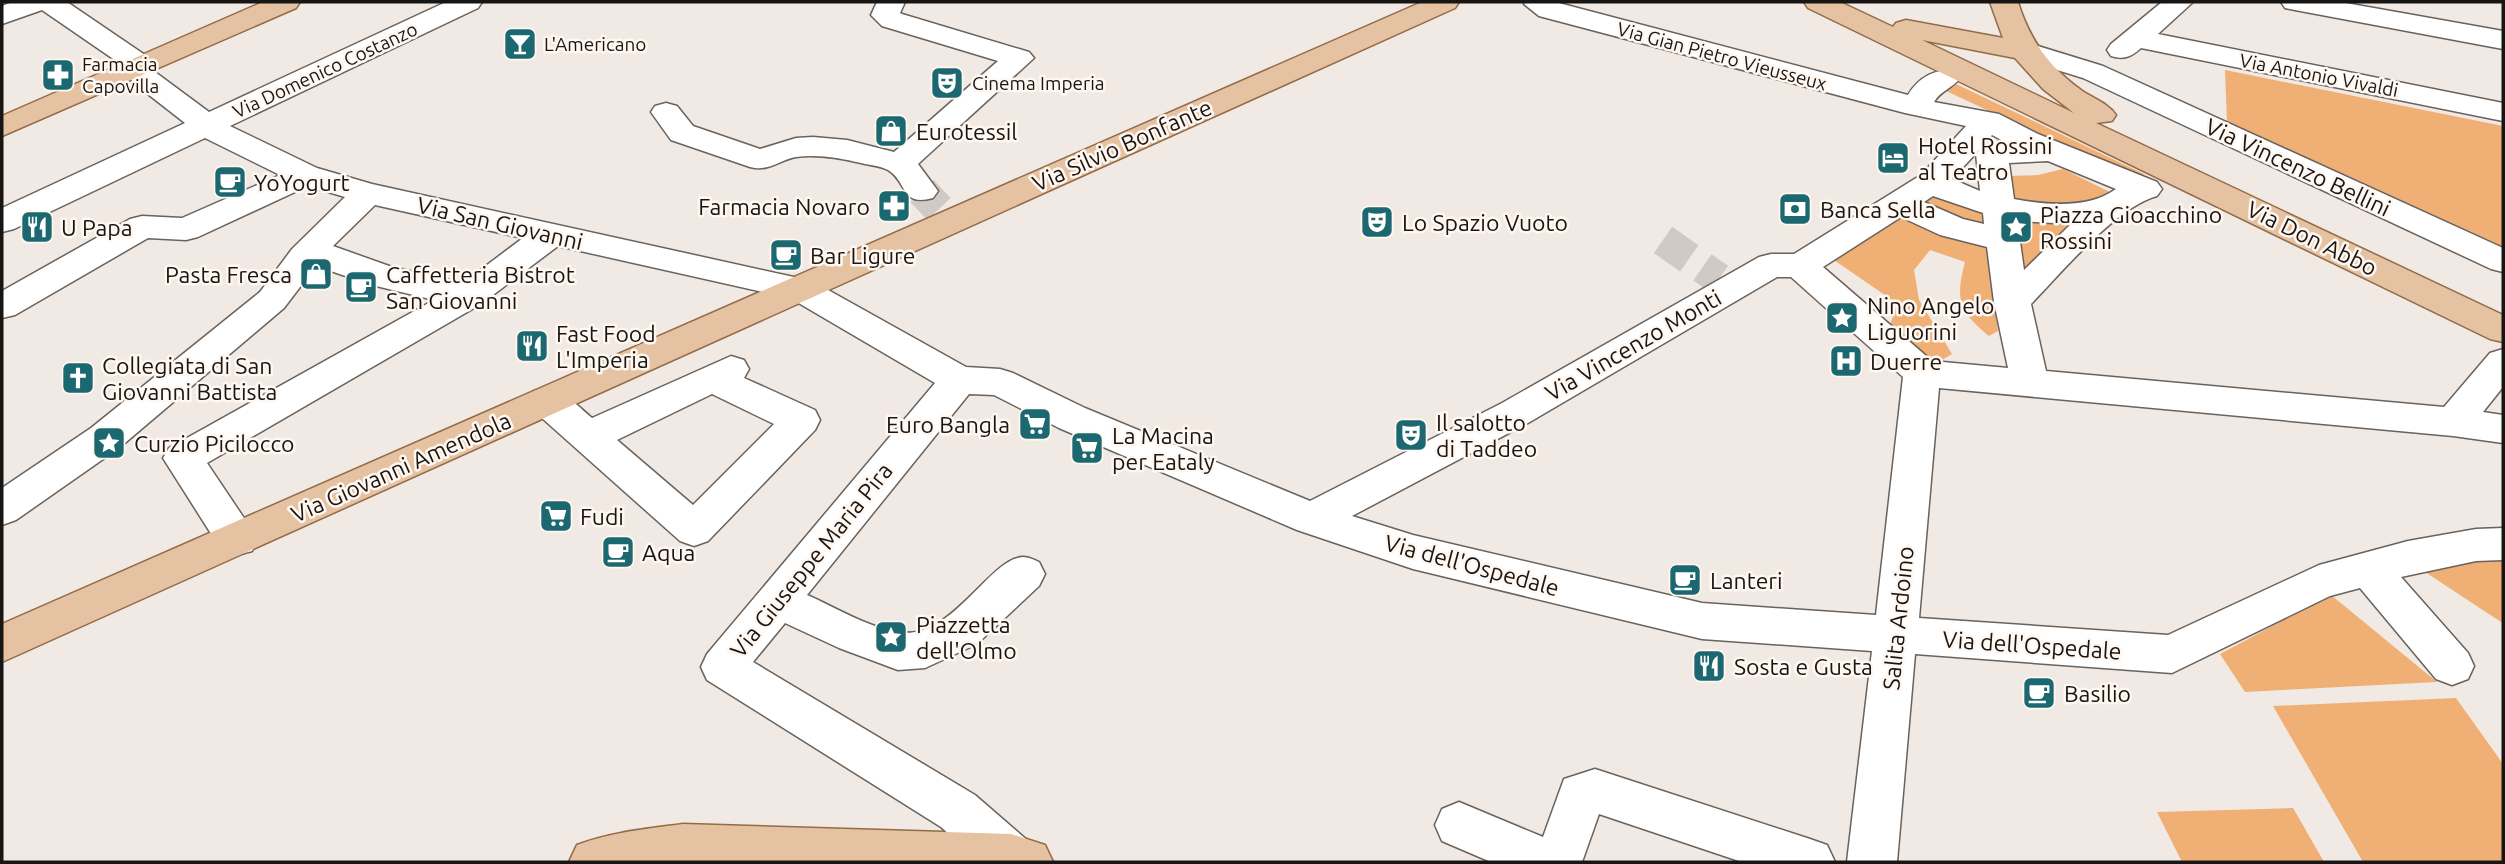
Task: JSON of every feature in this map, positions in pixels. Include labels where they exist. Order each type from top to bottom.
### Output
[{"type":"main road","name":"Via Silvio Bonfante","points":[[800,289],[937,207],[1445,2]]},
{"type":"main road","name":"Via Don Abbo","points":[[1818,2],[2503,330]]},
{"type":"main road","name":"Via Don Abbo","points":[[2004,2],[2008,20],[2025,51],[2064,91],[2086,108],[2503,309]]},
{"type":"main road","points":[[2,127],[141,68],[274,4]]},
{"type":"main road","points":[[1856,20],[2025,51]]},
{"type":"main road","name":"Via Giovanni Amendola","points":[[2,644],[800,289]]},
{"type":"main road","points":[[594,862],[609,857],[683,847],[1020,860]]},
{"type":"street","points":[[2,16],[36,2]]},
{"type":"street","name":"Via San Giovanni","points":[[49,2],[141,68],[212,124],[306,175],[368,193],[800,289]]},
{"type":"street","points":[[413,2],[440,15]]},
{"type":"street","name":"Via Domenico Costanzo","points":[[2,221],[468,2]]},
{"type":"street","points":[[891,2],[885,15],[940,35],[1019,58],[900,163]]},
{"type":"street","points":[[2086,108],[2083,91],[2085,79],[2179,2]]},
{"type":"street","points":[[2295,2],[2503,40]]},
{"type":"street","name":"Via Gian Pietro Vieusseux","points":[[1538,4],[1549,10],[1834,88],[1912,105]]},
{"type":"street","name":"Via Antonio Vivaldi","points":[[2135,38],[2503,112]]},
{"type":"street","name":"Via Vincenzo Bellini","points":[[2025,51],[2093,72],[2503,261]]},
{"type":"street","points":[[1912,105],[1945,78]]},
{"type":"street","points":[[1912,105],[1988,121],[2135,193]]},
{"type":"street","points":[[1988,121],[1932,182],[1800,266],[1922,373],[2454,422],[2503,429]]},
{"type":"street","points":[[674,123],[761,160],[785,150],[823,145],[900,163],[937,207]]},
{"type":"street","points":[[2029,383],[2012,302],[1992,154],[2058,153]]},
{"type":"street","points":[[2,306],[142,227],[186,229],[306,175]]},
{"type":"street","points":[[1932,182],[2001,223]]},
{"type":"street","points":[[2,509],[105,438],[272,300],[281,284],[308,253],[368,193]]},
{"type":"street","points":[[1899,203],[1952,227],[2089,211],[2135,193]]},
{"type":"street","points":[[2012,302],[2064,249],[2135,193]]},
{"type":"street","points":[[237,539],[184,458],[470,296],[550,234]]},
{"type":"street","points":[[308,253],[331,257],[392,279],[470,296]]},
{"type":"street","name":"Via Vincenzo Monti","points":[[1311,519],[1515,412],[1726,283],[1771,265],[1800,266]]},
{"type":"street","name":"Via dell'Ospedale","points":[[800,289],[959,380],[1000,382],[1156,454],[1311,519],[1413,552],[1702,621],[2172,654],[2319,582],[2368,568],[2476,545],[2503,544]]},
{"type":"street","points":[[2454,422],[2503,362]]},
{"type":"street","points":[[547,401],[587,437],[694,530],[801,421],[721,373],[587,437]]},
{"type":"street","name":"Salita Ardoino","points":[[1872,862],[1922,373]]},
{"type":"street","name":"Via Giuseppe Maria Pira","points":[[959,380],[723,667],[958,811],[1020,860]]},
{"type":"street","points":[[2368,568],[2452,666]]},
{"type":"street","points":[[778,601],[853,635],[898,651],[925,649],[962,631],[1024,574]]},
{"type":"street","points":[[1459,825],[1548,862],[1562,853],[1581,794],[1595,791],[1810,862]]},
{"type":"shaded area","points":[[2225,70],[2503,126],[2503,250],[2227,122]]},
{"type":"shaded area","points":[[1954,83],[2144,174],[2137,180],[1944,90]]},
{"type":"shaded area","points":[[2063,169],[2110,192],[2081,204],[2012,205],[2008,176],[2038,175]]},
{"type":"shaded area","points":[[1933,190],[1986,209],[1986,231],[1913,203]]},
{"type":"shaded area","points":[[1899,212],[1986,242],[1998,331],[1989,336],[1971,319],[1962,304],[1960,286],[1965,262],[1930,250],[1914,270],[1919,300],[1952,354],[1937,363],[1889,327],[1898,304],[1828,256]]},
{"type":"shaded area","points":[[2015,215],[2067,218],[2075,231],[2019,285]]},
{"type":"shaded area","points":[[2503,559],[2501,622],[2419,568]]},
{"type":"shaded area","points":[[2331,595],[2437,682],[2245,692],[2220,654]]},
{"type":"shaded area","points":[[2456,698],[2503,764],[2503,862],[2363,862],[2273,706]]},
{"type":"shaded area","points":[[2293,808],[2324,862],[2182,862],[2157,812]]},
{"type":"tunnel","points":[[922,191],[939,209]]},
{"type":"tunnel","points":[[1663,240],[1719,279]]},
{"type":"place","name":"L'Americano","points":[[520,44]]},
{"type":"place","name":"Farmacia Capovilla","points":[[58,75]]},
{"type":"place","name":"Cinema Imperia","points":[[947,83]]},
{"type":"place","name":"Eurotessil","points":[[891,131]]},
{"type":"place","name":"Hotel Rossini al Teatro","points":[[1893,158]]},
{"type":"place","name":"YoYogurt","points":[[230,182]]},
{"type":"place","name":"Farmacia Novaro","points":[[894,206]]},
{"type":"place","name":"Banca Sella","points":[[1795,209]]},
{"type":"place","name":"Lo Spazio Vuoto","points":[[1377,222]]},
{"type":"place","name":"U Papa","points":[[37,227]]},
{"type":"place","name":"Piazza Gioacchino Rossini","points":[[2016,227]]},
{"type":"place","name":"Bar Ligure","points":[[786,255]]},
{"type":"place","name":"Pasta Fresca","points":[[316,274]]},
{"type":"place","name":"Caffetteria Bistrot San Giovanni","points":[[361,287]]},
{"type":"place","name":"Nino Angelo Liguorini","points":[[1842,318]]},
{"type":"place","name":"Fast Food L'Imperia","points":[[532,346]]},
{"type":"place","name":"Duerre","points":[[1846,361]]},
{"type":"place","name":"Collegiata di San Giovanni Battista","points":[[78,378]]},
{"type":"place","name":"Euro Bangla","points":[[1035,424]]},
{"type":"place","name":"Il salotto di Taddeo","points":[[1411,435]]},
{"type":"place","name":"Curzio Picilocco","points":[[109,443]]},
{"type":"place","name":"La Macina per Eataly","points":[[1087,448]]},
{"type":"place","name":"Fudi","points":[[556,516]]},
{"type":"place","name":"Aqua","points":[[618,552]]},
{"type":"place","name":"Lanteri","points":[[1685,580]]},
{"type":"place","name":"Piazzetta dell'Olmo","points":[[891,637]]},
{"type":"place","name":"Sosta e Gusta","points":[[1709,666]]},
{"type":"place","name":"Basilio","points":[[2039,693]]}]
